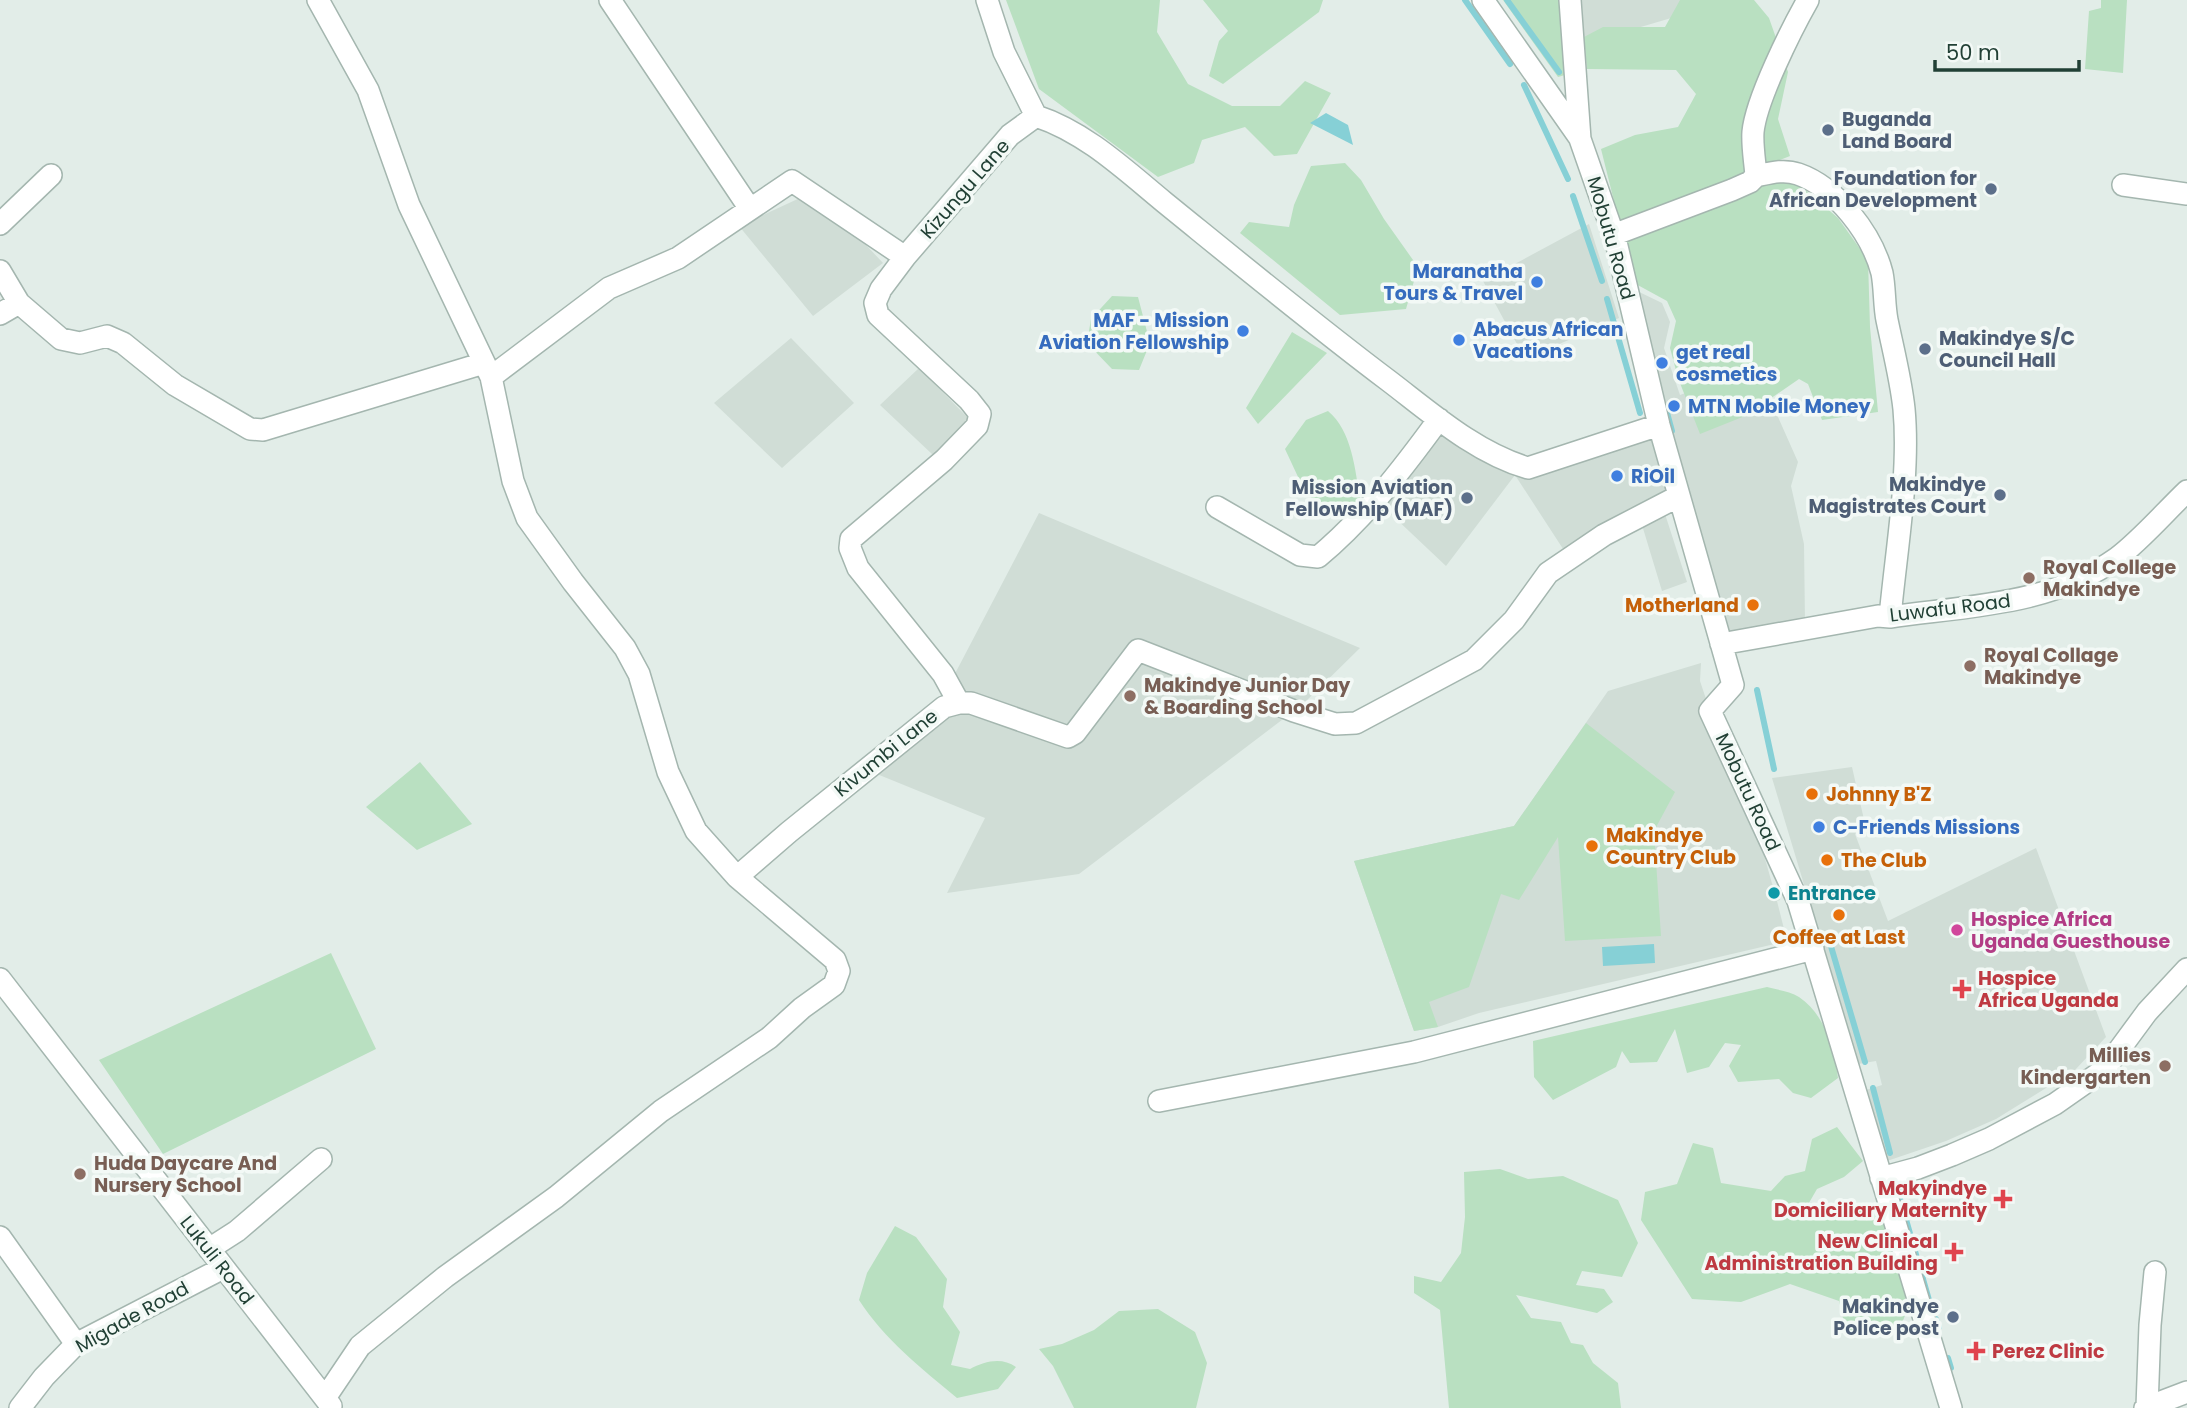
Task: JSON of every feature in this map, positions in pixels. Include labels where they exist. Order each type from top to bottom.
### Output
[{"type":"street","points":[[318,0],[368,90],[409,205],[488,370],[513,481],[527,518],[625,648],[639,674],[668,772],[696,831],[737,877],[835,960],[839,971],[834,985],[802,1008],[769,1038],[661,1111],[556,1198],[434,1285],[360,1346],[329,1403]]},
{"type":"street","points":[[610,0],[750,209]]},
{"type":"street","points":[[987,0],[1004,52],[1036,116],[1059,123],[1104,153],[1314,324],[1439,419],[1510,463],[1528,468],[1659,425]]},
{"type":"street","points":[[1483,0],[1580,139]]},
{"type":"street","points":[[1570,0],[1580,139]]},
{"type":"street","points":[[1756,176],[1753,134],[1756,117],[1769,82],[1808,0]]},
{"type":"street","name":"Kizungu Lane","points":[[959,703],[943,674],[858,568],[850,548],[851,539],[944,460],[977,426],[980,414],[969,400],[878,315],[875,303],[881,289],[905,257],[1010,135],[1036,116]]},
{"type":"street","name":"Mobutu Road","points":[[1580,139],[1613,235],[1659,425],[1733,685],[1710,711],[1798,901],[1951,1408]]},
{"type":"street","points":[[1613,235],[1732,190],[1750,182],[1756,176],[1780,171],[1798,174],[1821,187],[1846,208],[1868,238],[1882,273],[1886,313],[1904,410],[1904,468],[1890,617]]},
{"type":"street","points":[[0,224],[51,175]]},
{"type":"street","points":[[0,271],[19,303],[61,339],[80,343],[107,336],[123,343],[176,384],[250,429],[263,429],[488,370],[610,288],[678,258],[792,181],[905,257]]},
{"type":"street","points":[[2123,185],[2187,194]]},
{"type":"street","points":[[0,314],[19,303]]},
{"type":"street","points":[[1217,507],[1300,555],[1318,557],[1341,538],[1415,452],[1439,419]]},
{"type":"street","name":"Luwafu Road","points":[[1721,644],[1878,616],[1890,617],[2026,599],[2073,583],[2118,557],[2187,491]]},
{"type":"street","name":"Kivumbi Lane","points":[[737,877],[944,707],[959,703],[971,704],[1068,737],[1076,733],[1138,650],[1294,711],[1335,724],[1356,723],[1474,660],[1514,620],[1548,573],[1604,535],[1679,496]]},
{"type":"street","points":[[1158,1101],[1414,1052],[1813,949]]},
{"type":"street","points":[[1881,1178],[1952,1155],[2055,1104],[2105,1069],[2147,1012],[2187,969]]},
{"type":"street","name":"Lukuli Road","points":[[0,979],[329,1403]]},
{"type":"street","points":[[209,1250],[237,1231],[321,1159]]},
{"type":"street","points":[[0,1237],[76,1344]]},
{"type":"street","name":"Migade Road","points":[[20,1408],[44,1377],[76,1344],[223,1268]]},
{"type":"street","points":[[2155,1272],[2146,1408],[2187,1392]]},
{"type":"shaded area","points":[[1582,0],[1691,0],[1695,11],[1583,44]]},
{"type":"shaded area","points":[[815,191],[883,263],[813,316],[739,226]]},
{"type":"shaded area","points":[[1589,224],[1619,318],[1525,359],[1483,281]]},
{"type":"shaded area","points":[[1633,289],[1662,303],[1670,322],[1664,348],[1680,395],[1730,376],[1745,415],[1770,399],[1798,462],[1791,486],[1804,544],[1805,623],[1726,635]]},
{"type":"shaded area","points":[[791,338],[854,403],[782,468],[714,403]]},
{"type":"shaded area","points":[[919,368],[972,422],[933,455],[880,405]]},
{"type":"shaded area","points":[[1433,422],[1516,474],[1655,433],[1671,492],[1609,520],[1567,555],[1515,475],[1446,566],[1374,498]]},
{"type":"shaded area","name":"Makindye Junior Day & Boarding School","points":[[1039,513],[1360,648],[1303,704],[1079,874],[947,893],[985,818],[867,770],[951,713],[948,687]]},
{"type":"shaded area","points":[[1665,514],[1687,582],[1662,591],[1642,525]]},
{"type":"shaded area","name":"Makindye Country Club","points":[[1701,663],[1700,681],[1715,726],[1729,731],[1773,887],[1776,886],[1780,900],[1777,901],[1787,941],[1479,1013],[1438,1027],[1414,1031],[1354,861],[1514,826],[1608,691]]},
{"type":"shaded area","name":"Hospice Africa Uganda","points":[[1852,767],[1865,824],[1855,834],[1888,921],[2036,848],[2106,1037],[2075,1070],[1996,1119],[1946,1141],[1887,1161],[1866,1090],[1882,1085],[1876,1061],[1858,1064],[1772,778]]},
{"type":"green space","points":[[1006,0],[1160,0],[1157,32],[1188,84],[1232,106],[1280,106],[1305,81],[1331,93],[1297,154],[1274,156],[1245,127],[1202,140],[1194,163],[1158,177],[1039,89]]},
{"type":"green space","points":[[1203,0],[1323,0],[1319,12],[1223,84],[1209,76],[1219,41],[1228,31]]},
{"type":"green space","points":[[1503,0],[1560,0],[1565,75],[1558,77]]},
{"type":"green space","points":[[1680,0],[1754,0],[1769,18],[1788,72],[1778,119],[1790,156],[1620,225],[1601,149],[1635,135],[1678,127],[1696,94],[1676,70],[1587,69],[1584,37],[1603,27],[1665,27]]},
{"type":"green space","points":[[2101,0],[2127,0],[2123,73],[2085,69],[2089,11],[2101,8]]},
{"type":"green space","points":[[1345,163],[1361,180],[1384,219],[1418,267],[1406,309],[1340,315],[1240,233],[1249,222],[1289,227],[1294,205],[1311,166]]},
{"type":"green space","points":[[1770,181],[1795,181],[1838,218],[1868,260],[1870,327],[1878,412],[1822,420],[1808,384],[1799,379],[1745,416],[1700,434],[1678,378],[1670,348],[1676,321],[1667,301],[1634,283],[1623,241]]},
{"type":"green space","points":[[1112,296],[1138,297],[1150,343],[1139,370],[1112,369],[1087,343],[1091,319]]},
{"type":"green space","points":[[1292,332],[1327,353],[1258,424],[1246,408]]},
{"type":"green space","points":[[1328,411],[1336,419],[1347,440],[1360,499],[1339,516],[1306,494],[1285,449],[1306,420]]},
{"type":"green space","points":[[1586,723],[1675,792],[1654,831],[1661,936],[1565,941],[1558,837],[1519,900],[1501,894],[1469,987],[1429,1002],[1438,1027],[1414,1031],[1354,861],[1514,826]]},
{"type":"green space","points":[[420,762],[472,824],[417,850],[366,807]]},
{"type":"green space","points":[[331,953],[376,1049],[163,1154],[99,1060]]},
{"type":"green space","points":[[1767,987],[1799,997],[1822,1022],[1827,1033],[1838,1078],[1811,1098],[1793,1093],[1779,1079],[1738,1082],[1729,1066],[1741,1045],[1725,1043],[1709,1067],[1687,1073],[1675,1029],[1657,1062],[1630,1063],[1622,1051],[1616,1067],[1553,1100],[1534,1077],[1533,1041]]},
{"type":"green space","points":[[1837,1127],[1863,1161],[1844,1177],[1817,1189],[1806,1208],[1828,1216],[1861,1205],[1880,1212],[1896,1259],[1908,1308],[1900,1328],[1847,1335],[1839,1301],[1790,1284],[1741,1302],[1692,1299],[1641,1220],[1645,1192],[1677,1184],[1693,1143],[1713,1148],[1721,1183],[1771,1191],[1785,1176],[1805,1171],[1812,1139]]},
{"type":"green space","points":[[1500,1169],[1528,1179],[1563,1176],[1618,1200],[1638,1243],[1622,1277],[1582,1271],[1576,1285],[1604,1289],[1613,1302],[1597,1313],[1516,1295],[1531,1318],[1561,1322],[1571,1343],[1583,1345],[1593,1363],[1618,1383],[1621,1408],[1449,1408],[1440,1310],[1414,1293],[1414,1276],[1441,1282],[1461,1253],[1465,1217],[1464,1172]]},
{"type":"green space","points":[[895,1226],[916,1237],[947,1279],[943,1307],[960,1332],[951,1365],[970,1369],[987,1362],[999,1361],[1016,1367],[998,1389],[957,1398],[917,1365],[880,1328],[859,1300],[867,1273]]},
{"type":"green space","points":[[1158,1309],[1195,1332],[1207,1363],[1196,1408],[1074,1408],[1053,1366],[1039,1349],[1062,1344],[1094,1330],[1119,1311]]},
{"type":"water","points":[[1326,113],[1348,125],[1353,145],[1310,123]]},
{"type":"water","points":[[1654,944],[1655,963],[1603,966],[1602,947]]},
{"type":"waterway","points":[[1465,0],[1510,64]]},
{"type":"waterway","points":[[1507,0],[1559,72]]},
{"type":"waterway","points":[[1524,85],[1568,179]]},
{"type":"waterway","points":[[1573,196],[1602,281]]},
{"type":"waterway","points":[[1607,299],[1640,413]]},
{"type":"waterway","points":[[1666,409],[1672,431]]},
{"type":"waterway","points":[[1757,690],[1774,769]]},
{"type":"waterway","points":[[1830,943],[1865,1062]]},
{"type":"waterway","points":[[1873,1088],[1890,1153]]},
{"type":"waterway","points":[[1897,1188],[1929,1300]]},
{"type":"waterway","points":[[1936,1319],[1939,1327]]},
{"type":"waterway","points":[[1948,1358],[1951,1368]]},
{"type":"place","name":"Buganda Land Board","points":[[1828,130]]},
{"type":"place","name":"Foundation for African Development","points":[[1991,189]]},
{"type":"place","name":"Maranatha Tours & Travel","points":[[1537,282]]},
{"type":"place","name":"MAF - Mission Aviation Fellowship","points":[[1243,331]]},
{"type":"place","name":"Abacus African Vacations","points":[[1459,340]]},
{"type":"place","name":"Makindye S/C Council Hall","points":[[1925,349]]},
{"type":"place","name":"get real cosmetics","points":[[1662,363]]},
{"type":"place","name":"MTN Mobile Money","points":[[1674,406]]},
{"type":"place","name":"RiOil","points":[[1617,476]]},
{"type":"place","name":"Makindye Magistrates Court","points":[[2000,495]]},
{"type":"place","name":"Mission Aviation Fellowship (MAF)","points":[[1467,498]]},
{"type":"place","name":"Royal College Makindye","points":[[2029,578]]},
{"type":"place","name":"Motherland","points":[[1753,605]]},
{"type":"place","name":"Royal Collage Makindye","points":[[1970,666]]},
{"type":"place","name":"Makindye Junior Day & Boarding School","points":[[1130,696]]},
{"type":"place","name":"Johnny B'Z","points":[[1812,794]]},
{"type":"place","name":"C-Friends Missions","points":[[1819,827]]},
{"type":"place","name":"Makindye Country Club","points":[[1592,846]]},
{"type":"place","name":"The Club","points":[[1827,860]]},
{"type":"place","name":"Entrance","points":[[1774,893]]},
{"type":"place","name":"Coffee at Last","points":[[1839,915]]},
{"type":"place","name":"Hospice Africa Uganda Guesthouse","points":[[1957,930]]},
{"type":"place","name":"Hospice Africa Uganda","points":[[1962,989]]},
{"type":"place","name":"Millies Kindergarten","points":[[2165,1066]]},
{"type":"place","name":"Huda Daycare And Nursery School","points":[[80,1174]]},
{"type":"place","name":"Makyindye Domiciliary Maternity","points":[[2003,1199]]},
{"type":"place","name":"New Clinical Administration Building","points":[[1954,1252]]},
{"type":"place","name":"Makindye Police post","points":[[1953,1317]]},
{"type":"place","name":"Perez Clinic","points":[[1976,1351]]}]
